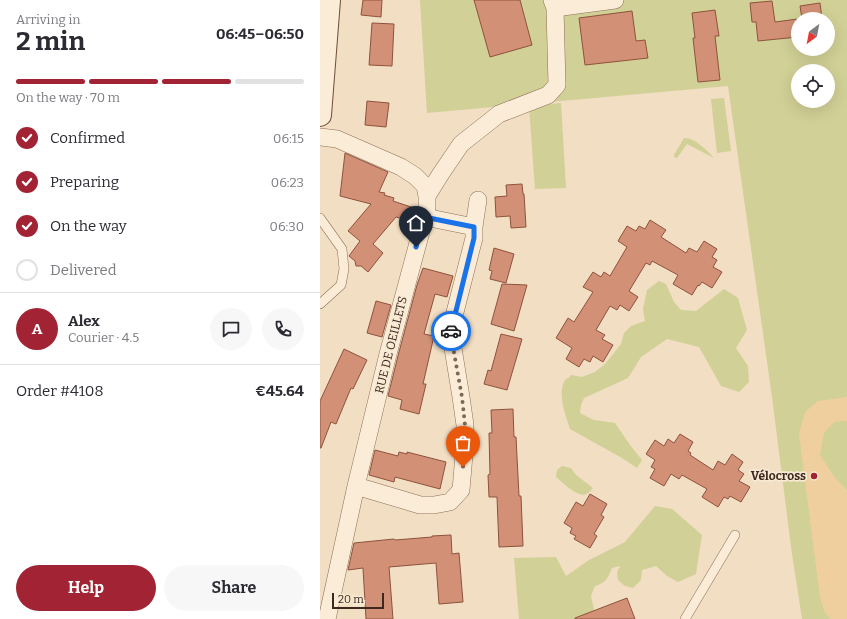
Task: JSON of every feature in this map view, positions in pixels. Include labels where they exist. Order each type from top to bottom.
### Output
[{"type":"main road","points":[[320,115],[329,0]]},
{"type":"street","points":[[427,196],[461,144],[499,114],[548,95],[557,85],[553,4],[615,0]]},
{"type":"street","points":[[320,137],[337,139],[401,167],[415,176],[425,186],[427,196]]},
{"type":"street","name":"RUE DE OEILLETS","points":[[327,619],[356,486],[388,354],[424,217],[427,196]]},
{"type":"street","points":[[356,486],[420,505],[434,505],[450,502],[461,490],[465,425],[462,397],[451,336],[452,324],[474,238],[478,200]]},
{"type":"street","points":[[424,217],[474,227]]},
{"type":"lane","points":[[320,218],[342,249],[344,269],[341,285],[320,304]]},
{"type":"lane","points":[[685,619],[735,535]]},
{"type":"shaded area","points":[[420,0],[847,0],[847,619],[802,619],[728,86],[427,113]]},
{"type":"shaded area","points":[[724,98],[731,151],[717,153],[711,99]]},
{"type":"shaded area","points":[[561,103],[566,188],[535,189],[529,106]]},
{"type":"shaded area","points":[[684,138],[688,138],[705,148],[714,158],[687,144],[677,158],[674,157]]},
{"type":"shaded area","points":[[659,281],[666,284],[674,302],[681,310],[696,311],[724,289],[738,298],[747,330],[736,348],[748,366],[749,382],[739,392],[721,386],[699,347],[667,339],[641,357],[628,378],[584,398],[580,413],[594,420],[615,423],[642,460],[637,468],[570,429],[563,404],[562,390],[566,379],[571,375],[582,377],[595,372],[605,364],[621,344],[624,333],[631,326],[645,321],[643,309],[647,290]]},
{"type":"shaded area","points":[[562,466],[571,468],[576,475],[593,488],[588,493],[583,495],[570,489],[556,477],[557,470]]},
{"type":"shaded area","points":[[655,506],[672,509],[702,535],[696,574],[678,582],[667,576],[656,566],[642,570],[641,580],[633,588],[625,586],[618,580],[617,572],[620,566],[612,568],[606,580],[595,586],[591,596],[596,619],[519,619],[514,558],[556,557],[566,576],[589,560],[625,542]]},
{"type":"sand","points":[[847,397],[847,421],[834,422],[824,433],[820,455],[835,478],[847,490],[847,619],[831,619],[825,613],[820,598],[799,434],[805,412],[818,401]]},
{"type":"building","points":[[363,0],[382,0],[381,17],[361,15]]},
{"type":"building","points":[[474,0],[520,0],[532,45],[490,57]]},
{"type":"building","points":[[772,1],[775,22],[791,20],[791,38],[758,41],[756,22],[752,22],[750,3]]},
{"type":"building","points":[[820,3],[821,12],[801,12],[800,6]]},
{"type":"building","points":[[715,10],[719,36],[715,36],[720,80],[698,82],[692,13]]},
{"type":"building","points":[[632,11],[636,41],[645,40],[648,58],[585,65],[579,18]]},
{"type":"building","points":[[372,23],[394,24],[392,66],[369,65]]},
{"type":"building","points":[[367,101],[389,103],[386,127],[365,125]]},
{"type":"building","points":[[345,153],[388,172],[379,192],[385,193],[384,195],[394,198],[393,201],[417,209],[413,222],[396,217],[373,244],[383,253],[368,272],[361,266],[356,266],[355,261],[349,256],[360,241],[348,231],[371,204],[340,196]]},
{"type":"building","points":[[522,184],[526,227],[511,228],[510,216],[496,217],[495,197],[507,196],[506,185]]},
{"type":"building","points":[[650,220],[666,230],[661,237],[686,253],[689,248],[697,252],[704,241],[717,249],[712,257],[717,260],[713,267],[722,272],[712,288],[702,282],[699,286],[698,285],[692,295],[673,284],[678,275],[652,261],[650,265],[646,263],[629,291],[638,297],[629,311],[620,305],[617,310],[610,306],[596,330],[605,335],[602,339],[613,345],[603,362],[593,356],[590,362],[584,359],[579,367],[566,359],[572,348],[556,338],[568,318],[574,322],[593,292],[583,287],[593,272],[601,277],[604,272],[610,276],[627,247],[618,241],[627,226],[636,231],[639,226],[645,229]]},
{"type":"building","points":[[494,248],[514,254],[506,283],[490,279],[492,271],[489,270]]},
{"type":"building","points":[[423,268],[453,276],[447,297],[435,294],[424,334],[434,336],[423,384],[426,384],[419,414],[400,409],[402,400],[388,396],[417,285]]},
{"type":"building","points":[[502,284],[527,285],[514,331],[491,324]]},
{"type":"building","points":[[376,301],[391,305],[382,337],[367,333]]},
{"type":"building","points":[[501,334],[522,339],[507,390],[484,384],[488,370],[491,371]]},
{"type":"building","points":[[344,349],[367,360],[353,389],[351,388],[336,424],[331,422],[320,448],[320,401]]},
{"type":"building","points":[[513,409],[519,496],[521,496],[523,546],[499,547],[497,497],[489,497],[489,433],[492,433],[491,410]]},
{"type":"building","points":[[680,434],[693,442],[688,451],[691,453],[690,455],[713,470],[718,461],[725,465],[732,454],[743,462],[738,470],[744,474],[739,481],[750,487],[741,502],[730,496],[728,499],[724,497],[718,507],[702,497],[707,489],[682,475],[679,479],[671,474],[664,486],[650,478],[655,469],[651,467],[655,460],[646,454],[655,440],[664,446],[668,439],[674,443]]},
{"type":"building","points":[[375,450],[398,456],[399,452],[407,454],[407,452],[446,462],[440,489],[395,477],[394,482],[369,475]]},
{"type":"building","points":[[590,494],[607,504],[601,515],[604,517],[594,534],[597,536],[590,548],[574,539],[576,536],[570,533],[572,528],[564,523],[576,502],[583,506]]},
{"type":"building","points":[[451,535],[452,554],[459,553],[463,602],[439,604],[436,563],[389,567],[393,619],[366,619],[363,568],[348,570],[354,543]]},
{"type":"building","points":[[627,598],[635,619],[575,619],[575,618]]},
{"type":"way so far","points":[[451,331],[465,425],[463,467]]},
{"type":"place","name":"Vélocross","points":[[814,476]]},
{"type":"route","points":[[416,247],[424,217],[474,227],[474,238],[451,331]]}]
